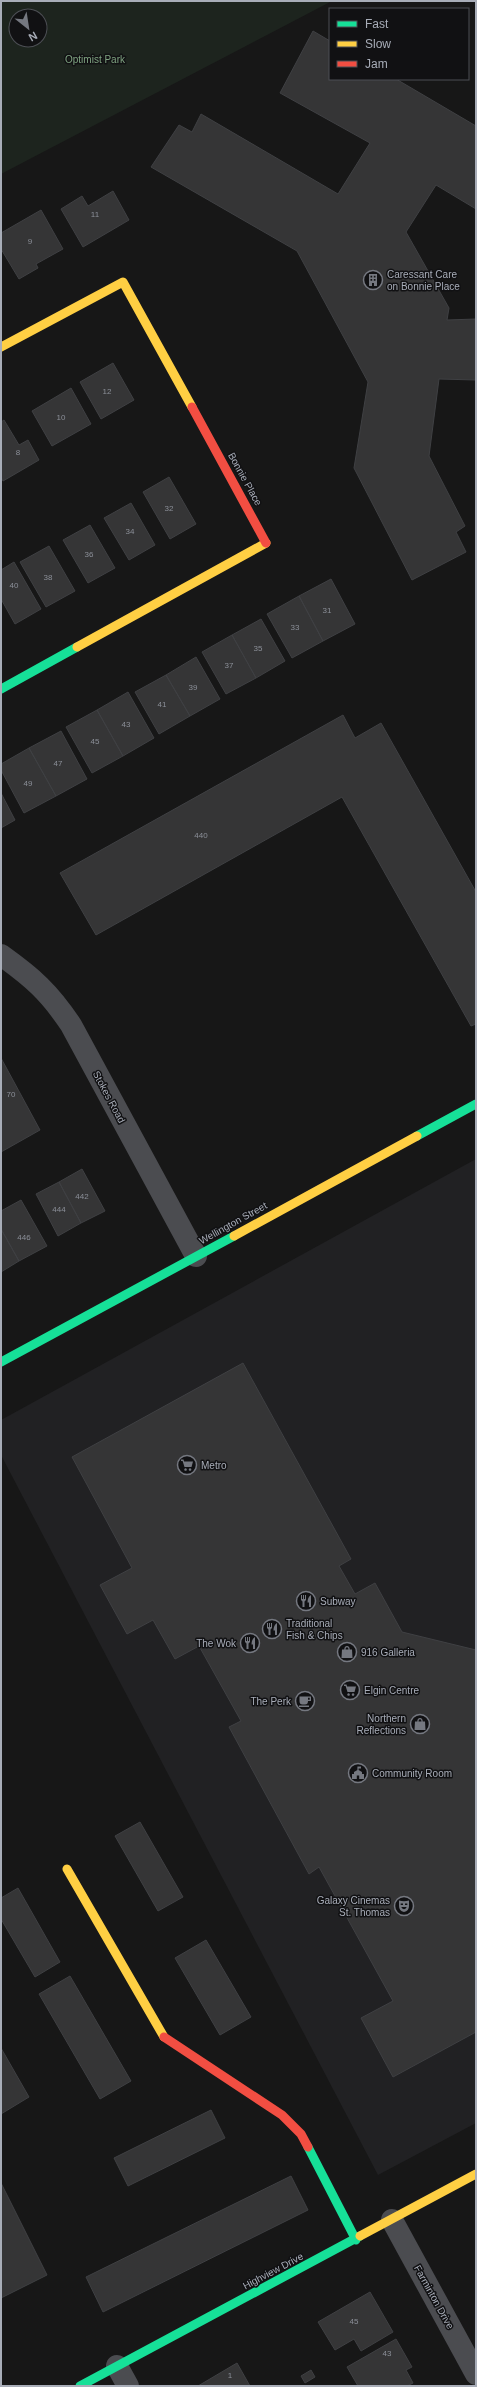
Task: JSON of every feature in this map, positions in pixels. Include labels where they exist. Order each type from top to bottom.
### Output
[{"type":"street","name":"Bonnie Place","points":[[1,347],[123,282],[267,542],[1,689]]},
{"type":"street","name":"Stokes Road","points":[[1,955],[27,974],[52,997],[71,1025],[196,1256]]},
{"type":"street","name":"Wellington Street","points":[[1,1362],[476,1104]]},
{"type":"street","points":[[68,1869],[166,2040],[282,2115],[301,2134],[356,2240]]},
{"type":"street","name":"Highview Drive","points":[[80,2386],[356,2240],[476,2174]]},
{"type":"street","name":"Farminton Drive","points":[[392,2220],[476,2374]]},
{"type":"street","points":[[117,2366],[128,2386]]},
{"type":"shaded area","points":[[476,1159],[476,2123],[378,2175],[1,1455],[1,1420]]},
{"type":"green space","name":"Optimist Park","points":[[1,1],[332,1],[1,174]]},
{"type":"building","name":"Caressant Care on Bonnie Place","points":[[313,31],[329,40],[329,80],[398,80],[476,126],[476,209],[436,185],[406,232],[449,308],[447,320],[476,319],[476,380],[439,379],[429,456],[465,526],[456,532],[466,552],[412,580],[354,468],[368,382],[297,251],[151,167],[179,125],[192,132],[201,114],[338,194],[370,143],[280,93]]},
{"type":"building","points":[[113,191],[129,220],[83,247],[61,209],[82,196],[88,206]]},
{"type":"building","points":[[41,210],[63,249],[36,264],[38,268],[19,279],[1,249],[1,233]]},
{"type":"building","points":[[113,363],[134,400],[101,419],[80,382]]},
{"type":"building","points":[[71,388],[91,424],[52,446],[32,411]]},
{"type":"building","points":[[4,420],[19,445],[28,440],[39,460],[3,481],[1,477],[1,422]]},
{"type":"building","points":[[169,477],[196,524],[170,539],[143,492]]},
{"type":"building","points":[[131,503],[155,545],[129,560],[104,518]]},
{"type":"building","points":[[90,525],[115,568],[88,583],[63,540]]},
{"type":"building","points":[[49,546],[75,591],[46,607],[20,562]]},
{"type":"building","points":[[14,562],[41,609],[15,624],[1,599],[1,570]]},
{"type":"building","points":[[331,579],[355,624],[323,641],[299,596]]},
{"type":"building","points":[[299,596],[323,641],[292,658],[267,614]]},
{"type":"building","points":[[261,619],[285,661],[256,678],[232,635]]},
{"type":"building","points":[[232,635],[256,678],[226,694],[202,652]]},
{"type":"building","points":[[196,657],[220,699],[190,716],[166,675]]},
{"type":"building","points":[[166,675],[190,716],[159,734],[135,692]]},
{"type":"building","points":[[128,692],[154,738],[123,756],[97,710]]},
{"type":"building","points":[[97,710],[123,756],[92,773],[66,727]]},
{"type":"building","points":[[343,715],[355,738],[381,723],[476,892],[476,1024],[471,1026],[342,797],[96,935],[60,873]]},
{"type":"building","points":[[61,731],[87,779],[56,796],[29,748]]},
{"type":"building","points":[[29,748],[56,796],[24,813],[1,770],[1,764]]},
{"type":"building","points":[[1,793],[15,820],[1,828]]},
{"type":"building","points":[[1,1058],[40,1130],[1,1152]]},
{"type":"building","points":[[82,1169],[105,1211],[81,1223],[59,1182]]},
{"type":"building","points":[[59,1182],[81,1223],[58,1236],[36,1194]]},
{"type":"building","points":[[21,1200],[47,1246],[19,1261],[1,1229],[1,1211]]},
{"type":"building","points":[[1,1229],[19,1261],[1,1272]]},
{"type":"building","name":"Elgin Centre","points":[[243,1363],[351,1559],[339,1566],[355,1594],[375,1583],[402,1632],[476,1650],[476,2032],[393,2077],[361,2018],[393,2001],[319,1867],[309,1874],[229,1727],[241,1721],[199,1646],[175,1659],[153,1620],[127,1634],[100,1585],[132,1568],[72,1457]]},
{"type":"building","points":[[140,1822],[183,1897],[158,1911],[115,1836]]},
{"type":"building","points":[[18,1888],[60,1962],[35,1977],[1,1919],[1,1898]]},
{"type":"building","points":[[206,1940],[251,2017],[220,2035],[175,1958]]},
{"type":"building","points":[[70,1976],[131,2081],[100,2099],[39,1994]]},
{"type":"building","points":[[1,2048],[29,2097],[1,2114]]},
{"type":"building","points":[[211,2110],[225,2138],[128,2186],[114,2158]]},
{"type":"building","points":[[291,2176],[308,2210],[103,2312],[86,2277]]},
{"type":"building","points":[[1,2183],[47,2275],[1,2298]]},
{"type":"building","points":[[370,2292],[393,2332],[361,2351],[354,2339],[335,2350],[318,2322]]},
{"type":"building","points":[[396,2339],[412,2367],[406,2370],[413,2383],[407,2386],[358,2386],[347,2367]]},
{"type":"building","points":[[237,2363],[250,2386],[198,2386]]},
{"type":"building","points":[[311,2370],[315,2377],[305,2383],[301,2376]]},
{"type":"traffic: fast","points":[[1,689],[77,647]]},
{"type":"traffic: fast","points":[[417,1136],[476,1104]]},
{"type":"traffic: fast","points":[[1,1362],[234,1236]]},
{"type":"traffic: fast","points":[[308,2147],[356,2240]]},
{"type":"traffic: fast","points":[[80,2386],[360,2236]]},
{"type":"traffic: slow","points":[[1,347],[123,282],[192,407]]},
{"type":"traffic: slow","points":[[77,647],[266,543]]},
{"type":"traffic: slow","points":[[234,1236],[417,1136]]},
{"type":"traffic: slow","points":[[67,1869],[164,2037]]},
{"type":"traffic: slow","points":[[360,2236],[476,2174]]},
{"type":"traffic: jam","points":[[192,407],[266,543]]},
{"type":"traffic: jam","points":[[164,2037],[282,2115],[301,2134],[308,2147]]},
{"type":"place","name":"Caressant Care on Bonnie Place","points":[[373,280]]},
{"type":"place","name":"Metro","points":[[187,1465]]},
{"type":"place","name":"Subway","points":[[306,1601]]},
{"type":"place","name":"Traditional Fish & Chips","points":[[272,1629]]},
{"type":"place","name":"The Wok","points":[[250,1643]]},
{"type":"place","name":"916 Galleria","points":[[347,1652]]},
{"type":"place","name":"Elgin Centre","points":[[350,1690]]},
{"type":"place","name":"The Perk","points":[[305,1701]]},
{"type":"place","name":"Northern Reflections","points":[[420,1724]]},
{"type":"place","name":"Community Room","points":[[358,1773]]},
{"type":"place","name":"Galaxy Cinemas St. Thomas","points":[[404,1906]]}]
